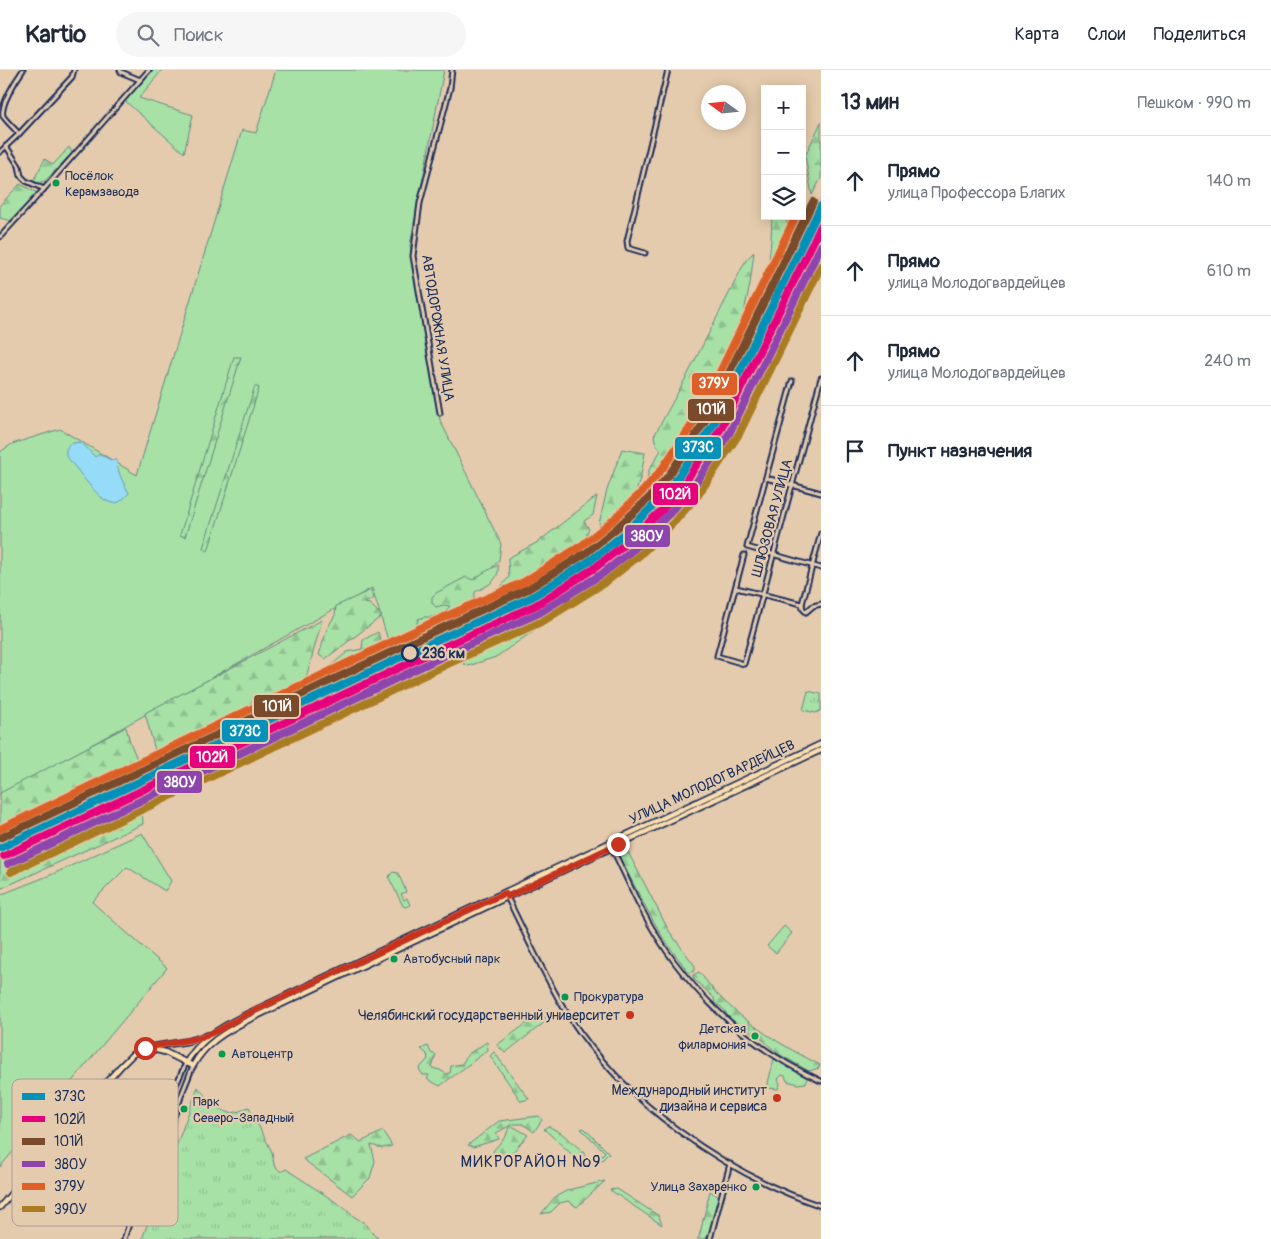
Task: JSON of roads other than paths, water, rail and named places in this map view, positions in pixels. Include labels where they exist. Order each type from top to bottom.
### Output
[{"type":"main road","name":"УЛИЦА МОЛОДОГВАРДЕЙЦЕВ","points":[[743,784],[821,744]]},
{"type":"main road","name":"УЛИЦА МОЛОДОГВАРДЕЙЦЕВ","points":[[194,1066],[204,1050],[233,1027],[611,845],[821,750]]},
{"type":"main road","name":"УЛИЦА МОЛОДОГВАРДЕЙЦЕВ","points":[[186,1063],[198,1046],[217,1031],[250,1013],[359,965]]},
{"type":"main road","points":[[110,1079],[120,1067],[139,1051],[190,1041],[217,1031]]},
{"type":"main road","points":[[148,1048],[165,1052],[194,1066]]},
{"type":"main road","points":[[0,1207],[12,1193]]},
{"type":"street","points":[[19,134],[2,114],[1,107],[23,70]]},
{"type":"street","points":[[0,152],[72,77],[74,70]]},
{"type":"street","points":[[120,70],[140,80]]},
{"type":"street","points":[[0,237],[149,70]]},
{"type":"street","name":"АВТОДОРОЖНАЯ УЛИЦА","points":[[440,414],[414,256],[420,203],[450,88],[452,70]]},
{"type":"street","points":[[645,253],[628,248],[627,241],[668,70]]},
{"type":"street","points":[[6,146],[19,166],[21,176],[26,181],[44,189]]},
{"type":"street","name":"ШЛЮЗОВАЯ УЛИЦА","points":[[736,588],[717,656],[744,664],[821,378]]},
{"type":"street","points":[[792,381],[747,547],[821,568]]},
{"type":"street","points":[[766,478],[821,493]]},
{"type":"street","points":[[821,533],[802,604],[806,612],[813,606],[821,604]]},
{"type":"street","points":[[744,555],[736,588],[802,604]]},
{"type":"street","points":[[611,845],[655,933],[674,962],[697,990],[753,1041],[787,1064],[821,1081]]},
{"type":"street","points":[[506,895],[557,997],[577,1027],[610,1069],[666,1122],[697,1144],[768,1184],[821,1206]]},
{"type":"street","name":"УЛИЦА МОЛОДОГВАРДЕЙЦЕВ","points":[[178,1081],[186,1063]]},
{"type":"street","name":"УЛИЦА МОЛОДОГВАРДЕЙЦЕВ","points":[[178,1103],[194,1066]]},
{"type":"street","points":[[710,1239],[730,1164]]},
{"type":"street","points":[[124,1239],[128,1226]]},
{"type":"water","points":[[79,442],[95,457],[99,454],[111,460],[117,460],[119,473],[129,493],[122,500],[113,503],[101,497],[66,456],[69,444]]},
{"type":"railway","points":[[793,258],[821,201]]},
{"type":"place","name":"Посёлок Керамзавода","points":[[56,183]]},
{"type":"place","name":"236 км","points":[[410,653]]},
{"type":"place","name":"Автобусный парк","points":[[394,959]]},
{"type":"place","name":"Прокуратура","points":[[565,997]]},
{"type":"place","name":"Челябинский государственный университет","points":[[630,1015]]},
{"type":"place","name":"Детская филармония","points":[[755,1036]]},
{"type":"place","name":"Автоцентр","points":[[222,1054]]},
{"type":"place","name":"Международный институт дизайна и сервиса","points":[[777,1098]]},
{"type":"place","name":"Парк Северо-Западный","points":[[184,1109]]},
{"type":"place","name":"Улица Захаренко","points":[[756,1187]]},
{"type":"district","name":"МИКРОРАЙОН №9","points":[[531,1162]]}]
